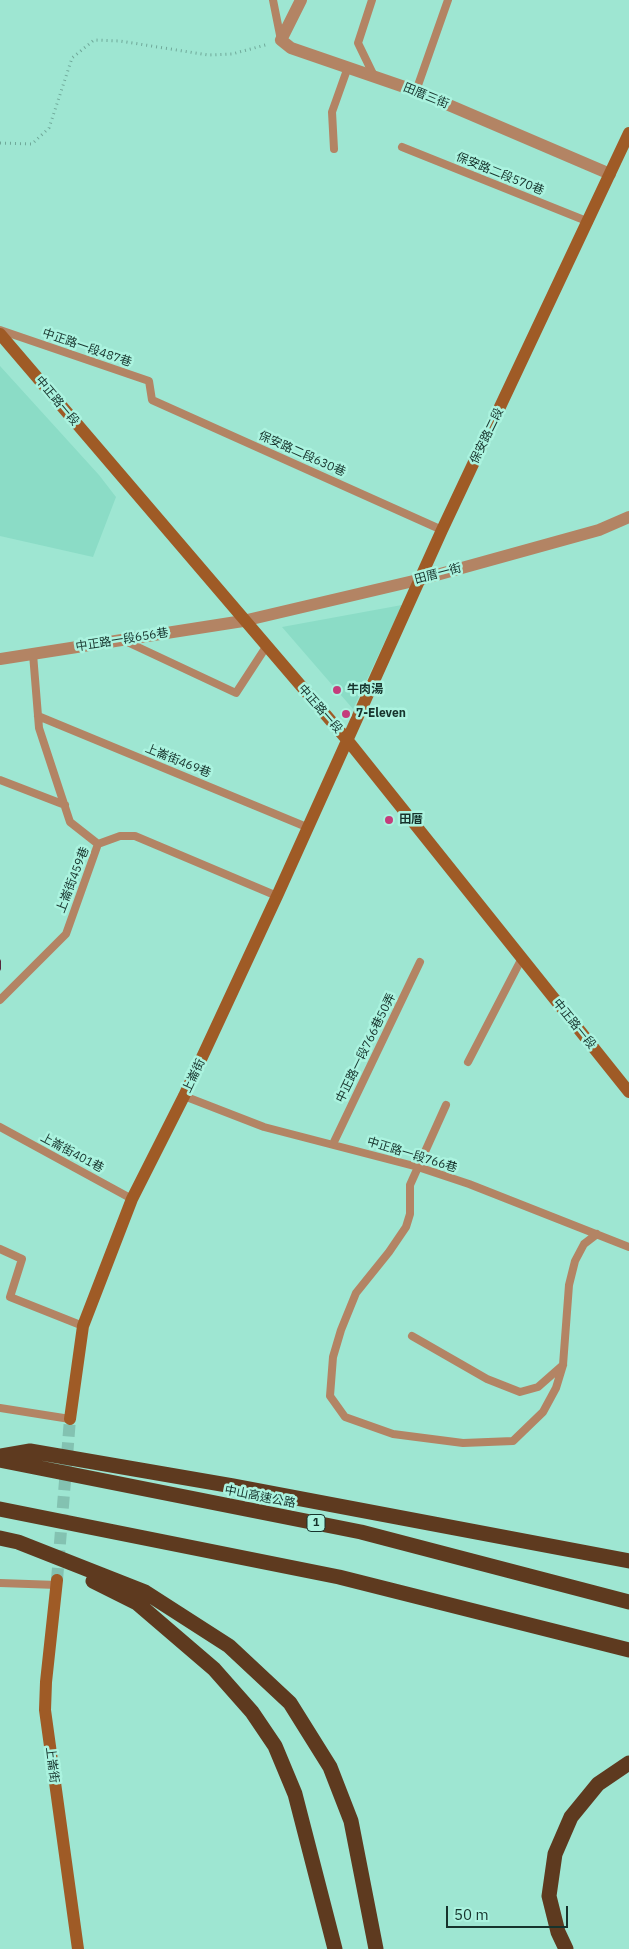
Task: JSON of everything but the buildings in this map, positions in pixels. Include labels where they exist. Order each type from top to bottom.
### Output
[{"type":"highway","points":[[0,1456],[30,1451],[629,1560]]},
{"type":"highway","name":"中山高速公路","points":[[0,1460],[361,1532],[629,1602]]},
{"type":"highway","points":[[0,1509],[339,1578],[629,1650]]},
{"type":"highway","points":[[0,1538],[18,1542],[145,1592],[229,1646],[290,1703],[330,1768],[351,1821],[376,1949]]},
{"type":"highway","points":[[18,1542],[137,1604],[214,1669],[252,1712],[275,1746],[294,1794],[335,1949]]},
{"type":"highway","points":[[566,1949],[558,1932],[549,1896],[555,1854],[571,1817],[598,1784],[629,1763]]},
{"type":"street","points":[[281,40],[302,0]]},
{"type":"street","name":"田厝三街","points":[[281,40],[292,48],[416,91],[610,174]]},
{"type":"street","name":"保安路二段","points":[[349,742],[442,530],[589,222],[629,133]]},
{"type":"street","name":"中正路一段","points":[[0,334],[349,742],[629,1092]]},
{"type":"street","name":"田厝一街","points":[[244,621],[422,579],[599,530],[629,516]]},
{"type":"street","name":"中正路一段656巷","points":[[0,659],[244,621]]},
{"type":"street","name":"上崙街","points":[[70,1419],[84,1326],[132,1198],[184,1096],[349,742]]},
{"type":"street","name":"上崙街","points":[[57,1583],[46,1682],[45,1710],[78,1949]]},
{"type":"lane","points":[[273,0],[281,40]]},
{"type":"lane","points":[[372,0],[358,43],[374,76]]},
{"type":"lane","points":[[416,91],[448,0]]},
{"type":"lane","points":[[334,149],[332,112],[348,67]]},
{"type":"lane","name":"保安路二段570巷","points":[[402,147],[589,222]]},
{"type":"lane","name":"中正路一段487巷","points":[[0,330],[149,381],[152,400]]},
{"type":"lane","name":"保安路二段630巷","points":[[152,400],[442,530]]},
{"type":"lane","points":[[123,640],[236,693],[266,647]]},
{"type":"lane","points":[[33,654],[39,728],[70,822],[98,844]]},
{"type":"lane","name":"上崙街469巷","points":[[38,716],[309,828]]},
{"type":"lane","points":[[0,780],[65,805]]},
{"type":"lane","name":"上崙街459巷","points":[[0,1000],[66,934],[98,844],[120,836],[135,836],[277,896]]},
{"type":"lane","points":[[468,1062],[522,958]]},
{"type":"lane","name":"中正路一段766巷50弄","points":[[333,1144],[420,962]]},
{"type":"lane","name":"中正路一段766巷","points":[[184,1096],[264,1127],[418,1167],[469,1184],[629,1247]]},
{"type":"lane","points":[[446,1105],[410,1185],[410,1214],[406,1227],[389,1252],[356,1293],[341,1330],[333,1357],[330,1396],[345,1417],[393,1434],[463,1443],[513,1441],[543,1412],[556,1388],[563,1365],[569,1285],[574,1261],[584,1244],[597,1234]]},
{"type":"lane","name":"上崙街401巷","points":[[0,1127],[132,1198]]},
{"type":"lane","points":[[0,1249],[22,1259],[10,1297],[84,1326]]},
{"type":"lane","points":[[412,1336],[487,1379],[520,1392],[538,1387],[563,1365]]},
{"type":"lane","points":[[0,1408],[70,1419]]},
{"type":"lane","points":[[0,1583],[57,1583]]},
{"type":"path","points":[[0,143],[32,144],[49,128],[72,58],[94,40],[120,41],[208,55],[232,54],[281,40]]},
{"type":"shaded area","points":[[0,366],[99,475],[116,497],[93,557],[0,536]]},
{"type":"shaded area","points":[[402,605],[353,709],[282,627]]},
{"type":"tunnel","points":[[57,1580],[70,1419]]},
{"type":"place","name":"牛肉湯","points":[[337,690]]},
{"type":"place","name":"7-Eleven","points":[[346,714]]},
{"type":"place","name":"田厝","points":[[389,820]]}]
